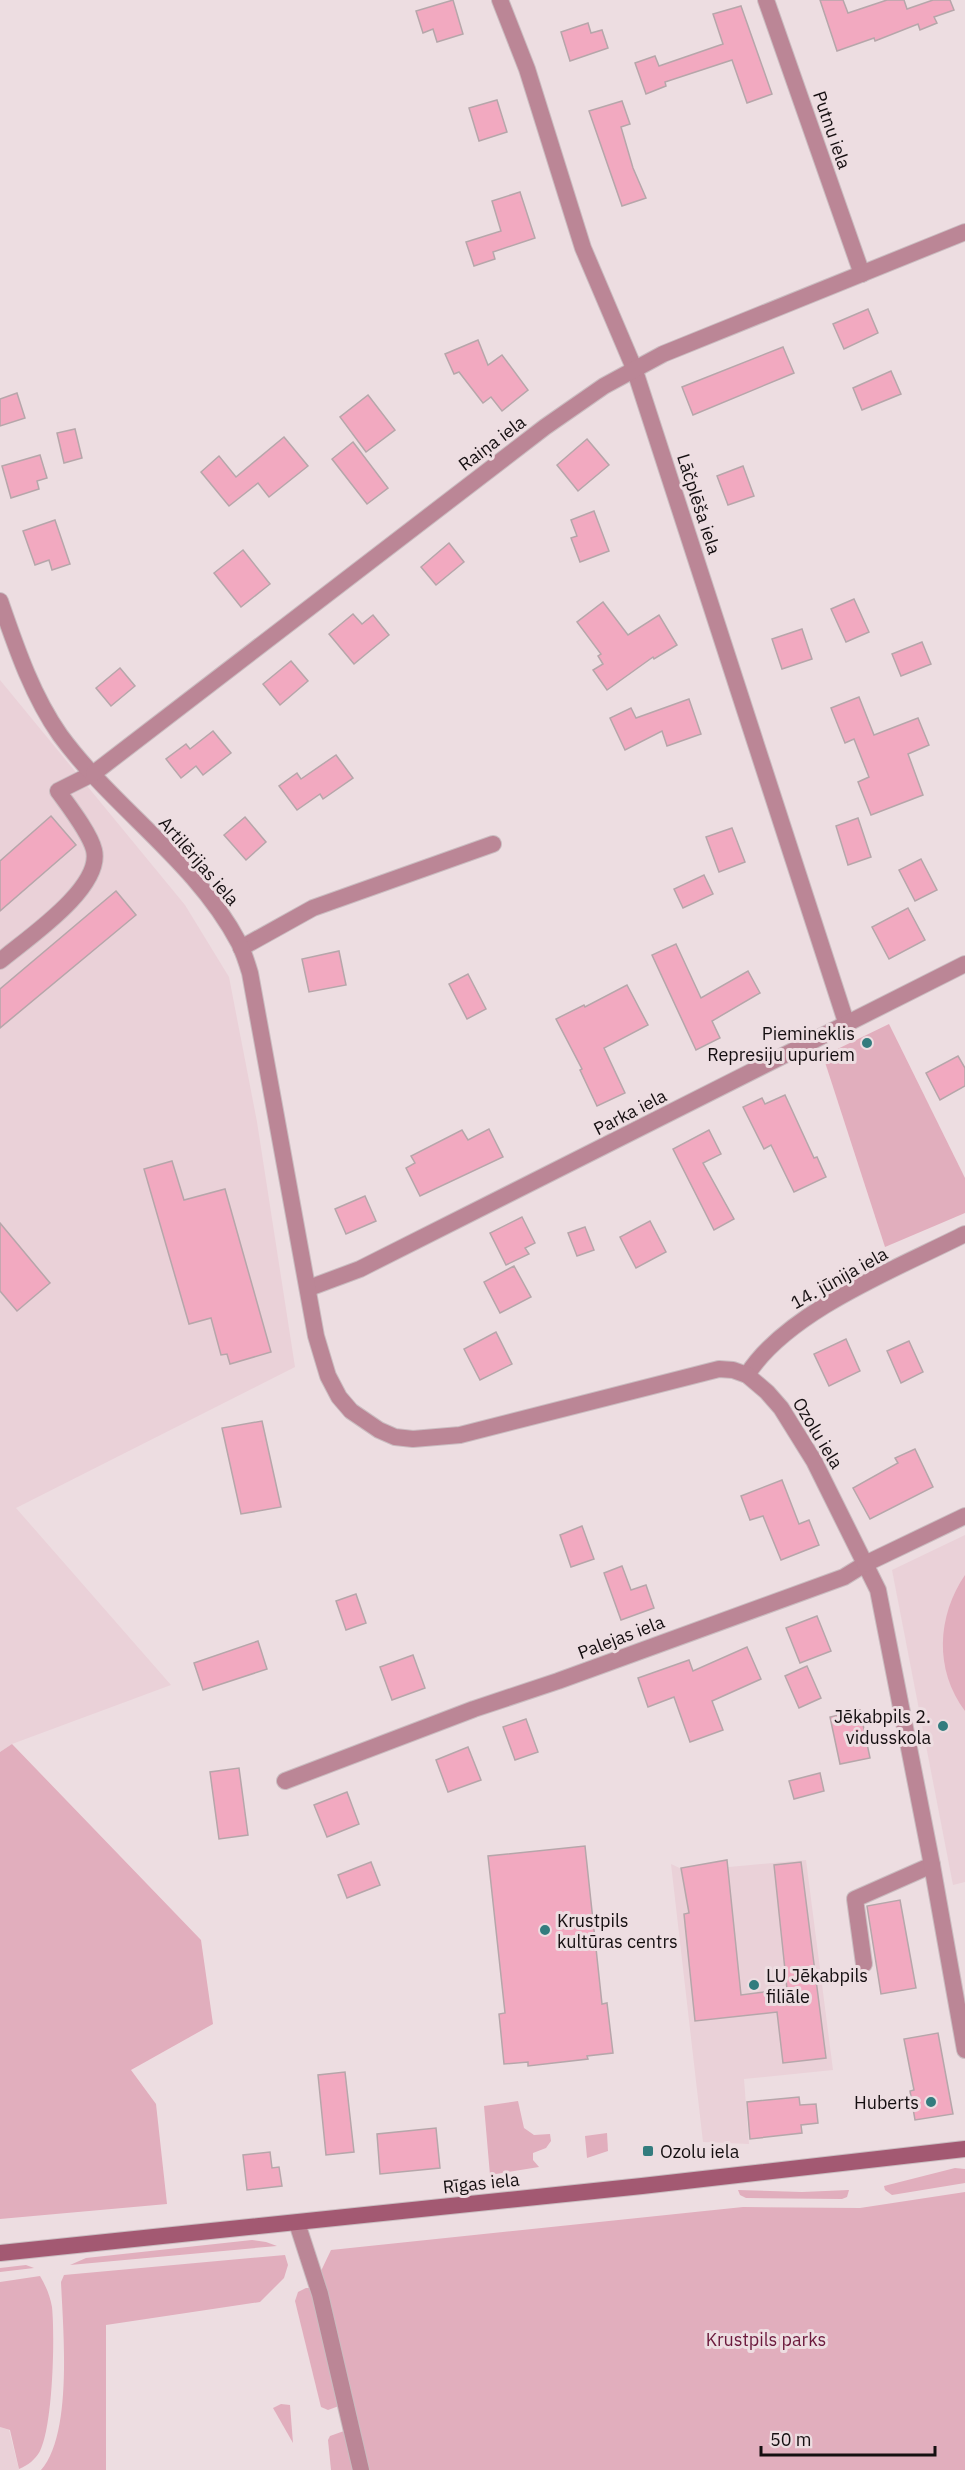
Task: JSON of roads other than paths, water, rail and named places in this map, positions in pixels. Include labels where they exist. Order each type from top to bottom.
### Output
[{"type":"main road","name":"Rīgas iela","points":[[0,2253],[297,2223],[965,2149]]},
{"type":"street","name":"Lāčplēša iela","points":[[500,0],[527,69],[583,248],[634,368],[847,1025]]},
{"type":"street","name":"Putnu iela","points":[[766,0],[862,274]]},
{"type":"street","name":"Raiņa iela","points":[[0,961],[71,902],[92,875],[95,850],[78,819],[58,791],[94,773],[545,427],[604,386],[663,354],[965,232]]},
{"type":"street","name":"Artilērijas iela","points":[[0,601],[17,652],[45,711],[61,736],[185,869],[213,903],[241,948],[250,973],[309,1288]]},
{"type":"street","points":[[241,948],[314,908],[493,844]]},
{"type":"street","name":"Parka iela","points":[[309,1288],[360,1269],[965,964]]},
{"type":"street","name":"14. jūnija iela","points":[[747,1375],[770,1346],[802,1321],[863,1284],[965,1234]]},
{"type":"street","points":[[309,1288],[316,1336],[328,1376],[339,1397],[351,1412],[364,1422],[395,1437],[413,1439],[460,1435],[704,1372],[732,1370],[747,1375]]},
{"type":"street","name":"Ozolu iela","points":[[747,1375],[781,1408],[814,1461],[878,1590],[932,1865],[965,2050]]},
{"type":"street","name":"Palejas iela","points":[[285,1781],[474,1709],[558,1681],[844,1577],[865,1564],[965,1516]]},
{"type":"street","points":[[864,1964],[855,1899],[932,1865]]},
{"type":"street","points":[[297,2223],[320,2294],[361,2470]]},
{"type":"place","name":"Piemineklis Represiju upuriem","points":[[867,1043]]},
{"type":"place","name":"Jēkabpils 2. vidusskola","points":[[943,1726]]},
{"type":"place","name":"Krustpils kultūras centrs","points":[[545,1930]]},
{"type":"place","name":"LU Jēkabpils filiāle","points":[[754,1985]]},
{"type":"place","name":"Huberts","points":[[931,2102]]},
{"type":"place","name":"Ozolu iela","points":[[648,2151]]},
{"type":"park label","name":"Krustpils parks","points":[[766,2339]]}]
